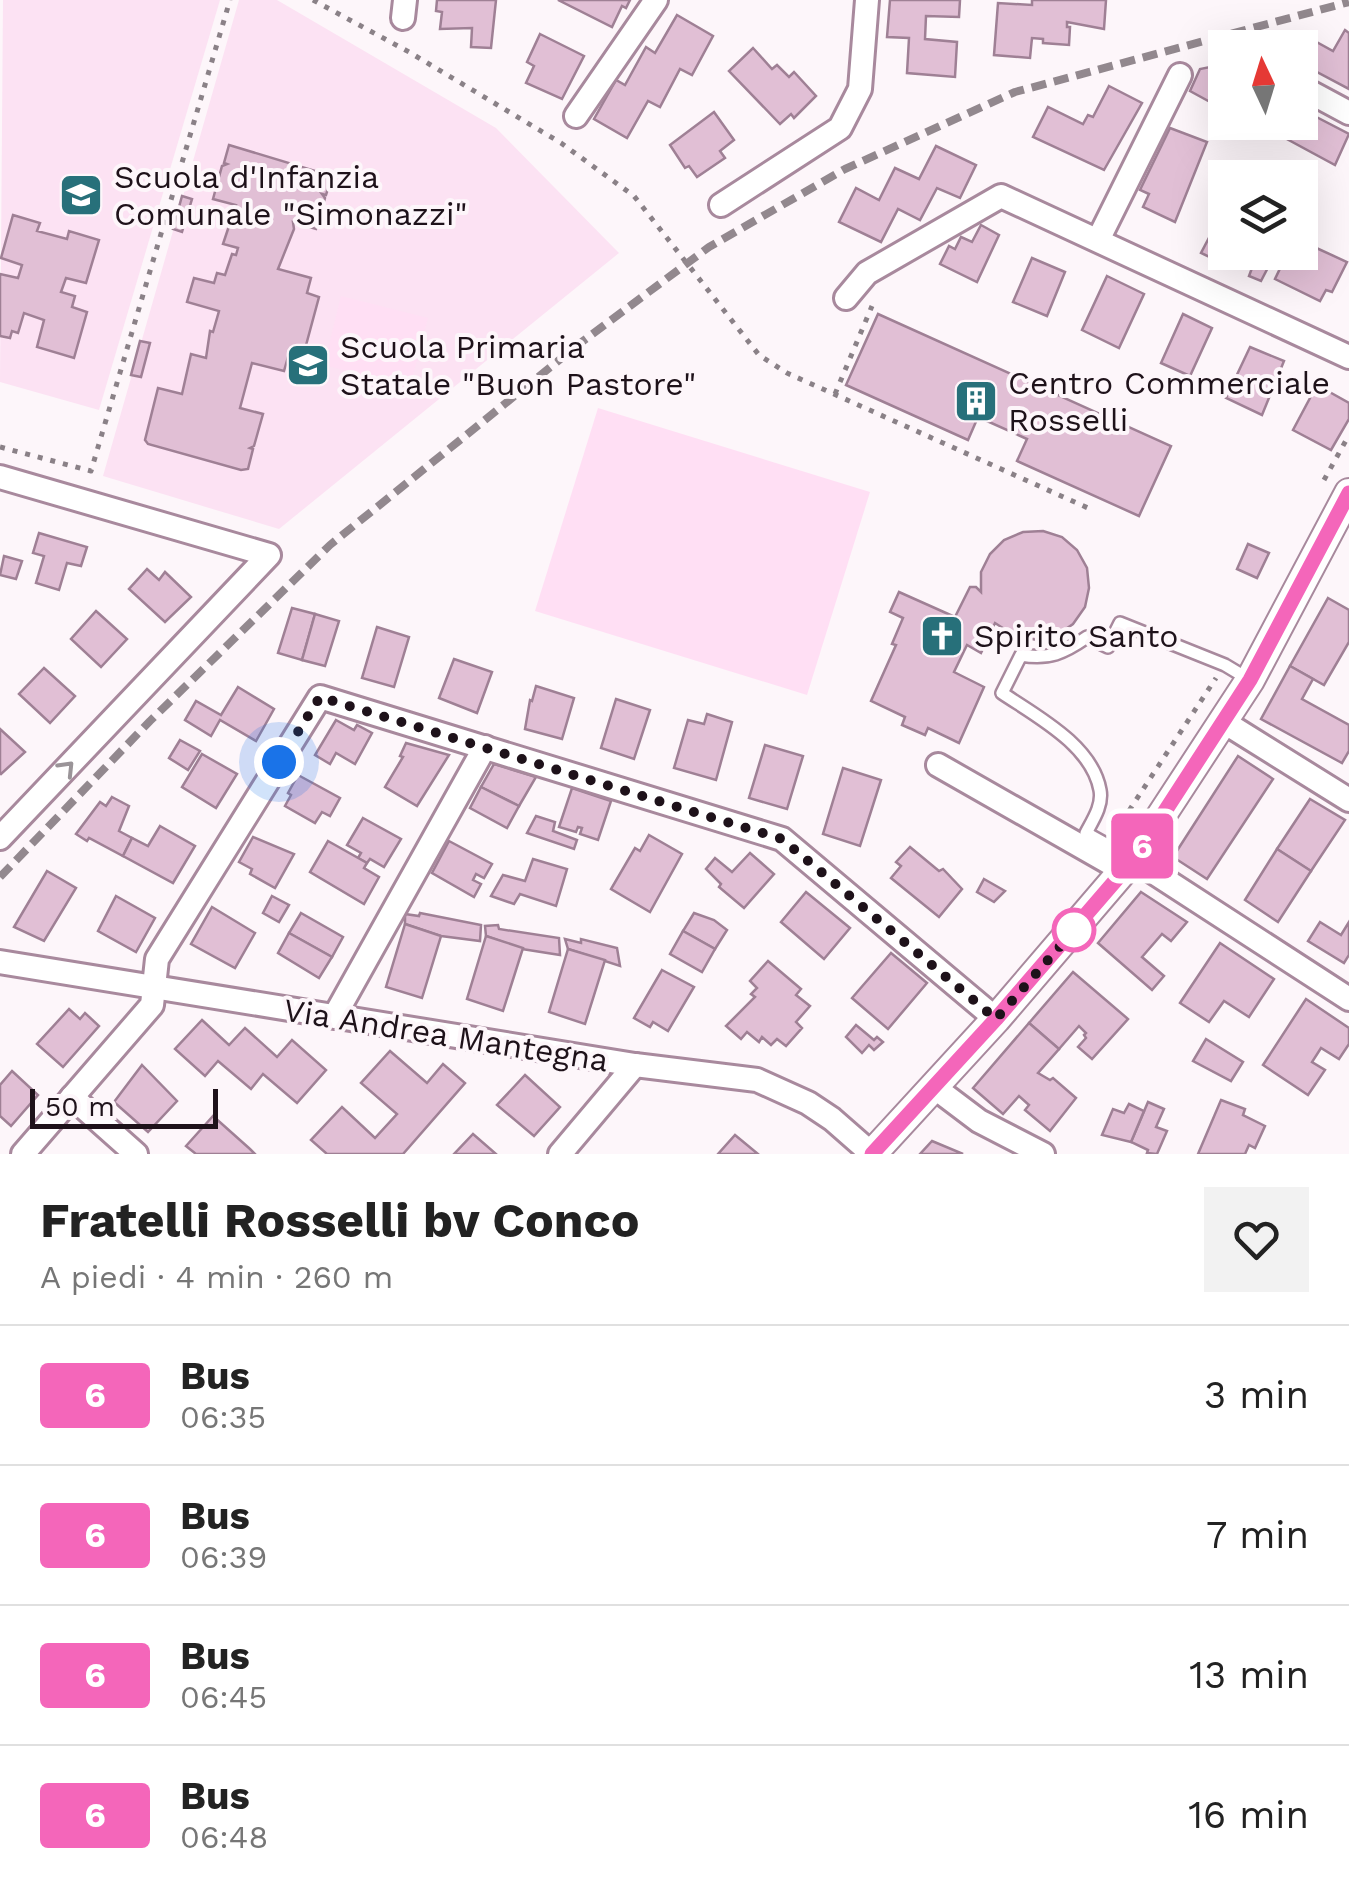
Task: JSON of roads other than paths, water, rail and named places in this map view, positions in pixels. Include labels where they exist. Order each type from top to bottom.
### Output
[{"type":"street","points":[[576,116],[656,0]]},
{"type":"street","points":[[721,206],[840,128],[860,89],[866,0]]},
{"type":"street","points":[[1098,240],[1180,75]]},
{"type":"street","points":[[1318,96],[1349,113]]},
{"type":"street","points":[[846,298],[867,272],[1002,196],[1349,357]]},
{"type":"street","points":[[0,477],[269,555],[0,838]]},
{"type":"street","points":[[872,1154],[996,1019],[1128,865],[1250,680],[1349,493]]},
{"type":"street","points":[[23,1154],[152,1005],[157,959],[320,697],[782,839],[996,1019]]},
{"type":"street","points":[[1224,722],[1349,800]]},
{"type":"street","points":[[334,1017],[485,747]]},
{"type":"street","points":[[938,765],[1128,865],[1349,999]]},
{"type":"street","name":"Via Andrea Mantegna","points":[[0,962],[635,1065],[708,1072],[780,1088],[832,1118],[872,1154]]},
{"type":"street","points":[[560,1154],[635,1065]]},
{"type":"street","points":[[934,1088],[978,1121],[1043,1154]]},
{"type":"street","points":[[72,1098],[136,1154]]},
{"type":"lane","points":[[1128,865],[1086,833],[1098,811],[1100,790],[1086,758],[1051,726],[1002,693],[1020,655],[1060,656],[1087,637],[1108,647],[1120,623],[1225,665],[1250,680]]},
{"type":"railway","points":[[0,877],[150,721],[330,545],[579,344],[709,247],[845,169],[1015,92],[1349,2]]},
{"type":"place","name":"Scuola d'Infanzia Comunale \"Simonazzi\"","points":[[81,195]]},
{"type":"place","name":"Scuola Primaria Statale \"Buon Pastore\"","points":[[308,365]]},
{"type":"place","name":"Centro Commerciale Rosselli","points":[[976,401]]},
{"type":"place","name":"Spirito Santo","points":[[942,636]]}]
